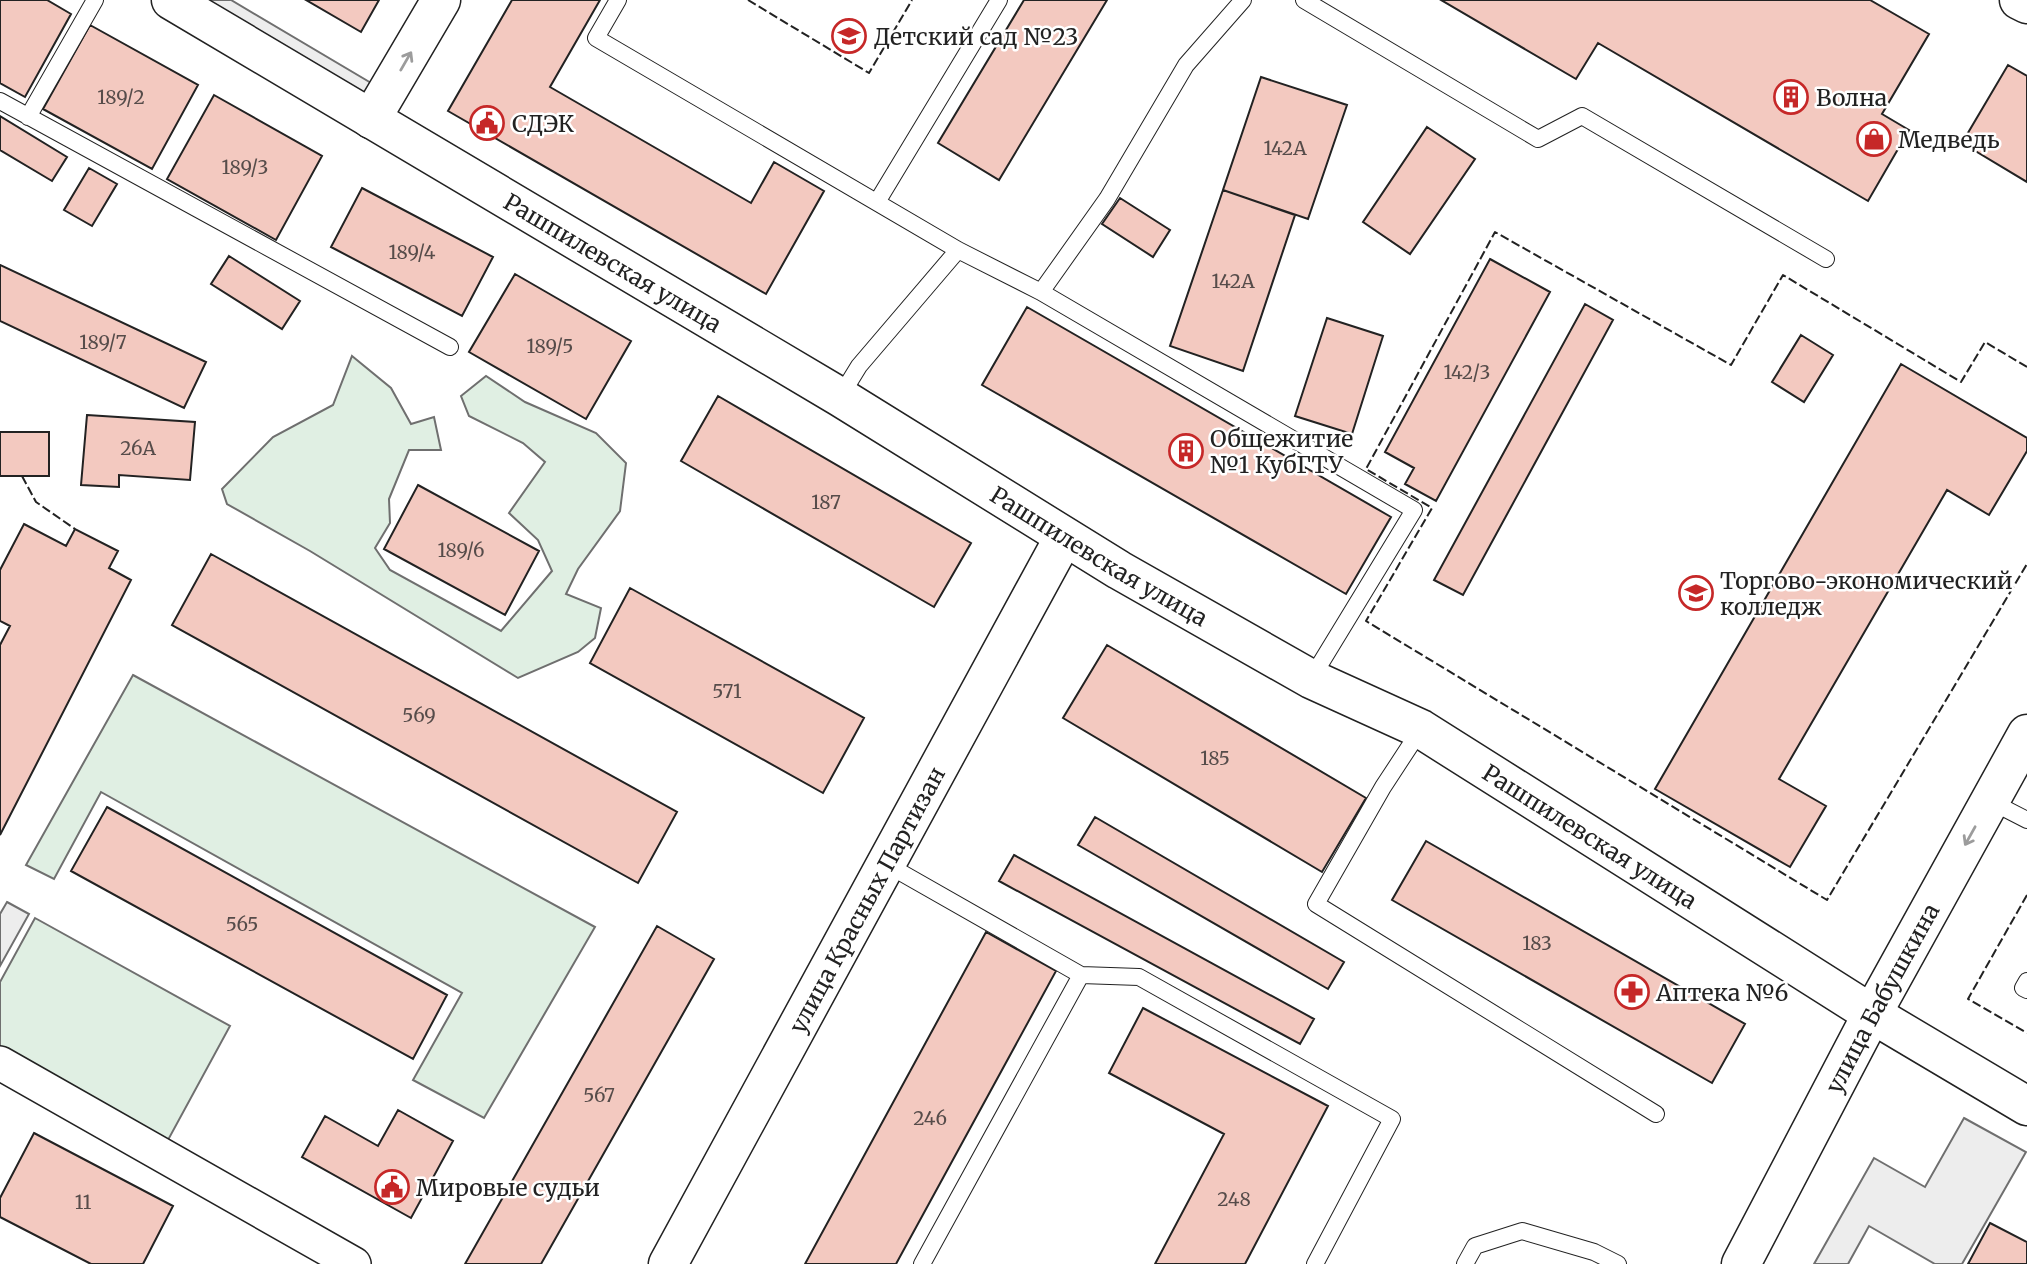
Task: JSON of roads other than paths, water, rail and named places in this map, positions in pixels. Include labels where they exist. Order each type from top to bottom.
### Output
[{"type":"street","name":"Рашпилевская улица","points":[[171,0],[840,397],[1064,537],[1311,679],[1421,729],[1872,1014],[2027,1106]]},
{"type":"street","points":[[371,119],[441,0]]},
{"type":"street","points":[[2020,0],[2027,4]]},
{"type":"street","name":"улица Красных Партизан","points":[[668,1264],[1064,537]]},
{"type":"street","name":"улица Бабушкина","points":[[1741,1264],[1872,1014],[2027,734]]},
{"type":"street","points":[[0,1063],[354,1264]]},
{"type":"lane","points":[[29,117],[95,0]]},
{"type":"lane","points":[[618,0],[596,38],[958,250],[1041,292],[1414,510],[1311,679]]},
{"type":"lane","points":[[877,202],[999,0]]},
{"type":"lane","points":[[1041,292],[1107,199],[1186,65],[1243,0]]},
{"type":"lane","points":[[1304,0],[1538,139],[1582,116],[1826,259]]},
{"type":"lane","points":[[0,101],[450,347]]},
{"type":"lane","points":[[840,397],[859,366],[958,250]]},
{"type":"lane","points":[[1421,729],[1383,787],[1316,904],[1656,1114]]},
{"type":"lane","points":[[1990,801],[2027,820]]},
{"type":"lane","points":[[886,864],[1081,975],[1139,977],[1392,1119],[1315,1264]]},
{"type":"lane","points":[[922,1264],[1081,975]]},
{"type":"lane","points":[[2027,981],[2023,988],[2027,990]]},
{"type":"lane","points":[[1465,1264],[1475,1247],[1522,1231],[1594,1252],[1618,1264]]},
{"type":"place","name":"Детский сад №23","points":[[849,36]]},
{"type":"place","name":"Волна","points":[[1791,97]]},
{"type":"place","name":"СДЭК","points":[[487,123]]},
{"type":"place","name":"Медведь","points":[[1874,139]]},
{"type":"place","name":"Общежитие №1 КубГТУ","points":[[1186,451]]},
{"type":"place","name":"Торгово-экономический колледж","points":[[1696,593]]},
{"type":"place","name":"Аптека №6","points":[[1632,992]]},
{"type":"place","name":"Мировые судьи","points":[[392,1187]]}]
